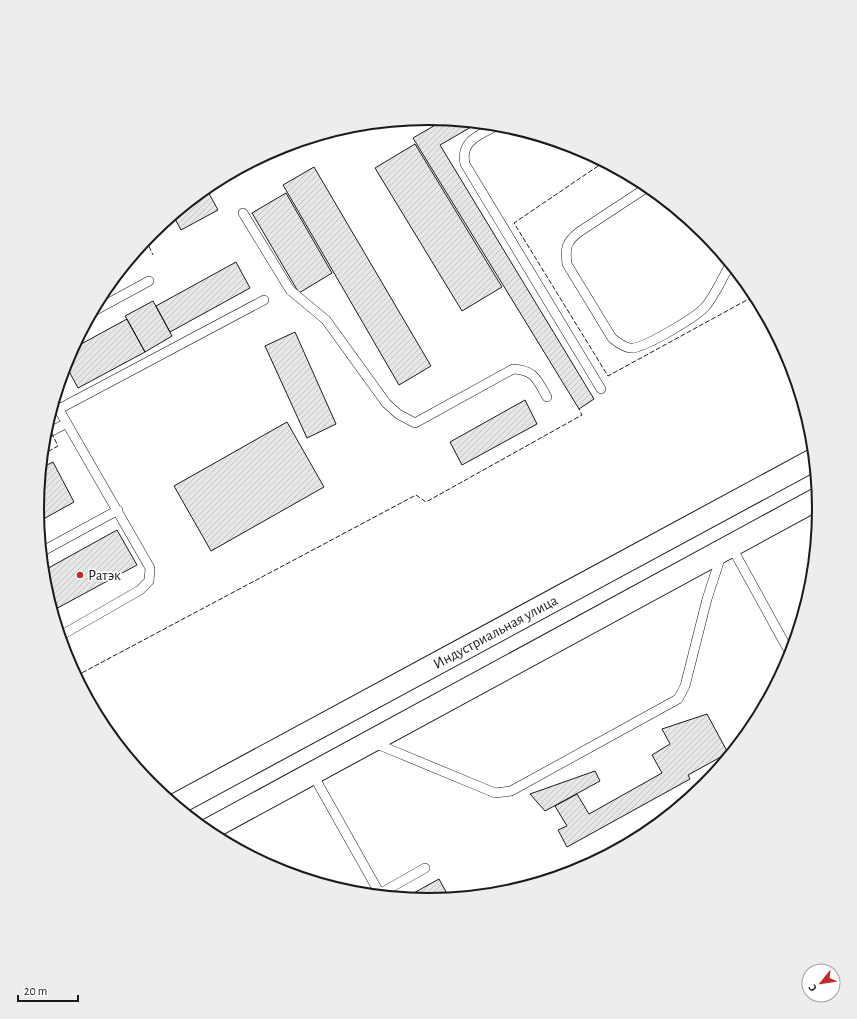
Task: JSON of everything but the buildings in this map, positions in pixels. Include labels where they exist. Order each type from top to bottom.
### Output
[{"type":"main road","name":"Индустриальная улица","points":[[179,803],[810,462]]},
{"type":"main road","points":[[213,827],[813,501]]},
{"type":"lane","points":[[490,130],[472,140],[466,146],[463,154],[465,164],[601,389]]},
{"type":"lane","points":[[642,190],[579,232],[569,240],[565,252],[567,264],[612,338],[621,345],[631,348],[642,346],[695,316],[706,306],[728,268]]},
{"type":"lane","points":[[243,213],[290,290],[326,320],[386,403],[398,414],[415,423],[514,369],[526,370],[533,374],[547,397]]},
{"type":"lane","points":[[103,306],[149,281]]},
{"type":"lane","points":[[64,634],[140,590],[149,581],[150,568],[59,409],[264,300]]},
{"type":"lane","points":[[52,431],[67,423]]},
{"type":"lane","points":[[46,549],[118,510]]},
{"type":"lane","points":[[727,548],[787,649]]},
{"type":"lane","points":[[371,742],[495,793],[511,791],[678,699],[685,686],[712,578],[727,548]]},
{"type":"lane","points":[[312,774],[376,891]]},
{"type":"lane","points":[[384,891],[425,868]]},
{"type":"fence","points":[[599,165],[514,223],[608,376],[750,299]]},
{"type":"fence","points":[[149,246],[153,255]]},
{"type":"fence","points":[[81,673],[416,495],[426,502],[582,415],[579,409]]},
{"type":"fence","points":[[48,452],[58,446],[51,433]]},
{"type":"place","name":"Ратэк","points":[[80,575]]}]
